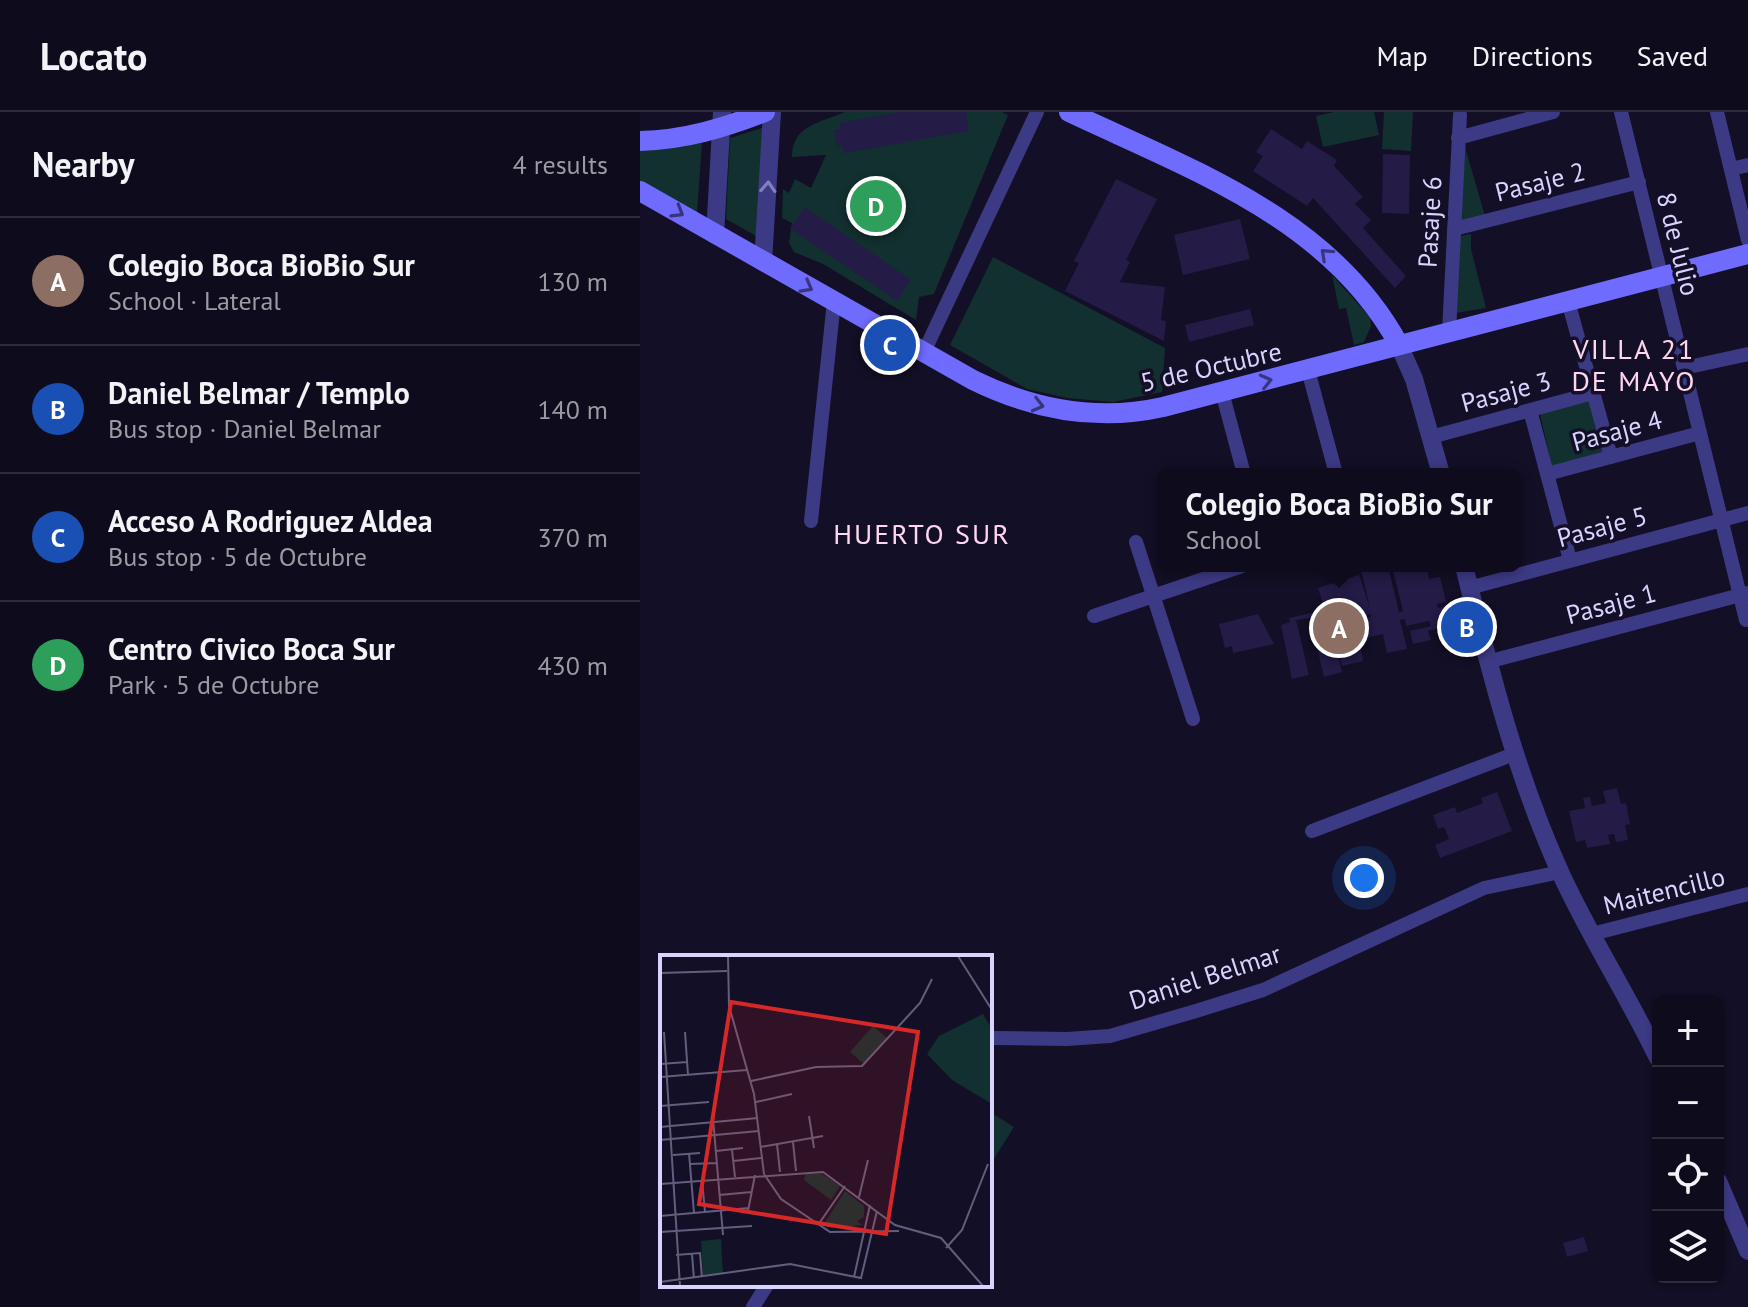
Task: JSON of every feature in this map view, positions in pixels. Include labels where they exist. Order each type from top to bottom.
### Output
[{"type":"main road","points":[[640,141],[674,138],[722,120],[765,112]]},
{"type":"main road","points":[[1069,112],[1211,179],[1270,211],[1321,249],[1378,311],[1399,345]]},
{"type":"main road","points":[[640,191],[715,235]]},
{"type":"main road","name":"5 de Octubre","points":[[715,235],[996,391],[1017,400],[1062,411],[1107,414],[1140,411],[1222,392],[1748,254]]},
{"type":"main road","points":[[1362,357],[1375,336],[1378,311]]},
{"type":"street","points":[[763,262],[772,112]]},
{"type":"street","points":[[924,352],[1037,112]]},
{"type":"street","points":[[1458,138],[1553,112]]},
{"type":"street","name":"8 de Julio","points":[[1621,112],[1721,520],[1744,594],[1746,620]]},
{"type":"street","points":[[1717,112],[1748,240]]},
{"type":"street","name":"Pasaje 6","points":[[1449,332],[1460,115]]},
{"type":"street","points":[[715,235],[722,120]]},
{"type":"street","points":[[1731,169],[1748,165]]},
{"type":"street","name":"Pasaje 2","points":[[1454,229],[1639,182]]},
{"type":"street","points":[[811,521],[834,301]]},
{"type":"street","points":[[1568,301],[1611,457]]},
{"type":"street","points":[[1399,345],[1414,379],[1439,468]]},
{"type":"street","points":[[1684,368],[1748,354]]},
{"type":"street","points":[[1308,370],[1334,468]]},
{"type":"street","points":[[1222,392],[1242,468]]},
{"type":"street","name":"Pasaje 3","points":[[1431,437],[1593,393]]},
{"type":"street","points":[[1530,410],[1570,560]]},
{"type":"street","name":"Pasaje 4","points":[[1547,474],[1700,433]]},
{"type":"street","name":"Pasaje 5","points":[[1469,588],[1748,513]]},
{"type":"street","points":[[1136,542],[1193,719]]},
{"type":"street","points":[[1094,616],[1224,572]]},
{"type":"street","points":[[1465,572],[1514,754],[1560,872],[1652,1047]]},
{"type":"street","name":"Pasaje 1","points":[[1487,662],[1744,594]]},
{"type":"street","points":[[1312,831],[1514,754]]},
{"type":"street","name":"Daniel Belmar","points":[[992,1038],[1110,1036],[1196,1011],[1263,990],[1484,888],[1560,872]]},
{"type":"street","name":"Maitencillo","points":[[1592,934],[1748,894]]},
{"type":"street","points":[[1724,1195],[1748,1251]]},
{"type":"street","points":[[753,1307],[766,1287]]},
{"type":"green space","points":[[845,112],[1002,112],[1008,115],[934,294],[919,297],[916,320],[823,264],[794,252],[789,243],[792,223],[782,218],[783,189],[789,193],[795,179],[811,188],[826,155],[792,157],[793,146],[809,127]]},
{"type":"green space","points":[[1334,112],[1374,112],[1379,135],[1323,147],[1316,116]]},
{"type":"green space","points":[[1384,112],[1413,112],[1411,151],[1382,149]]},
{"type":"green space","points":[[765,127],[758,237],[726,219],[730,138]]},
{"type":"green space","points":[[702,142],[697,214],[640,183],[640,149]]},
{"type":"green space","points":[[1465,147],[1485,216],[1461,221]]},
{"type":"green space","points":[[1471,234],[1471,249],[1486,308],[1455,313],[1460,236]]},
{"type":"green space","points":[[993,257],[1165,348],[1162,392],[1113,402],[1067,398],[1027,389],[950,345]]},
{"type":"green space","points":[[1332,275],[1370,317],[1371,326],[1364,342],[1354,345],[1346,308],[1339,309]]},
{"type":"green space","points":[[1589,401],[1604,455],[1552,467],[1540,414]]},
{"type":"green space","points":[[992,1113],[1014,1127],[992,1162]]},
{"type":"building","points":[[900,112],[966,112],[969,131],[844,153],[843,145],[837,147],[834,130],[841,129],[839,123]]},
{"type":"building","points":[[1271,129],[1302,149],[1307,141],[1337,160],[1334,166],[1363,197],[1355,204],[1371,220],[1363,228],[1406,276],[1395,288],[1313,198],[1307,206],[1253,171],[1263,156],[1256,152]]},
{"type":"building","points":[[1383,154],[1410,155],[1409,214],[1382,213]]},
{"type":"building","points":[[1116,179],[1157,199],[1126,260],[1130,262],[1120,282],[1165,287],[1161,320],[1166,321],[1164,341],[1065,291],[1079,263],[1074,261]]},
{"type":"building","points":[[805,207],[911,280],[897,301],[790,228]]},
{"type":"building","points":[[1240,219],[1250,259],[1183,275],[1174,235]]},
{"type":"building","points":[[1250,309],[1254,325],[1189,342],[1185,325]]},
{"type":"building","points":[[1361,572],[1389,572],[1399,612],[1403,611],[1393,572],[1427,572],[1429,579],[1440,577],[1446,602],[1437,604],[1438,608],[1449,605],[1454,625],[1428,631],[1431,640],[1413,644],[1410,631],[1431,626],[1429,621],[1406,626],[1405,619],[1400,620],[1407,649],[1387,653],[1383,634],[1354,641],[1354,644],[1360,643],[1363,661],[1342,666],[1338,656],[1342,672],[1324,677],[1310,618],[1296,620],[1309,675],[1292,679],[1281,625],[1290,622],[1289,618],[1325,610],[1318,588],[1359,575],[1370,608]],"holes":[[[1371,614],[1371,617],[1339,624]],[[1333,625],[1339,650],[1336,650],[1330,626]]]},
{"type":"building","points":[[1258,614],[1274,644],[1233,653],[1232,646],[1225,648],[1219,624]]},
{"type":"building","points":[[1617,788],[1621,804],[1626,803],[1630,824],[1625,825],[1628,840],[1616,842],[1614,834],[1608,835],[1610,844],[1587,848],[1585,840],[1576,842],[1569,811],[1585,808],[1583,798],[1590,797],[1592,806],[1606,803],[1603,791]]},
{"type":"building","points":[[1497,792],[1512,831],[1440,858],[1435,845],[1449,839],[1444,827],[1438,829],[1433,815],[1455,807],[1457,813],[1483,803],[1481,798]]},
{"type":"building","points":[[1584,1237],[1588,1251],[1567,1257],[1563,1243]]},
{"type":"place","name":"Centro Civico Boca Sur","points":[[876,206]]},
{"type":"place","name":"Acceso A Rodriguez Aldea","points":[[890,345]]},
{"type":"place","name":"Daniel Belmar / Templo","points":[[1467,627]]},
{"type":"place","name":"Colegio Boca BioBio Sur","points":[[1339,628]]},
{"type":"district","name":"VILLA 21 DE MAYO","points":[[1634,365]]},
{"type":"district","name":"HUERTO SUR","points":[[922,534]]}]
